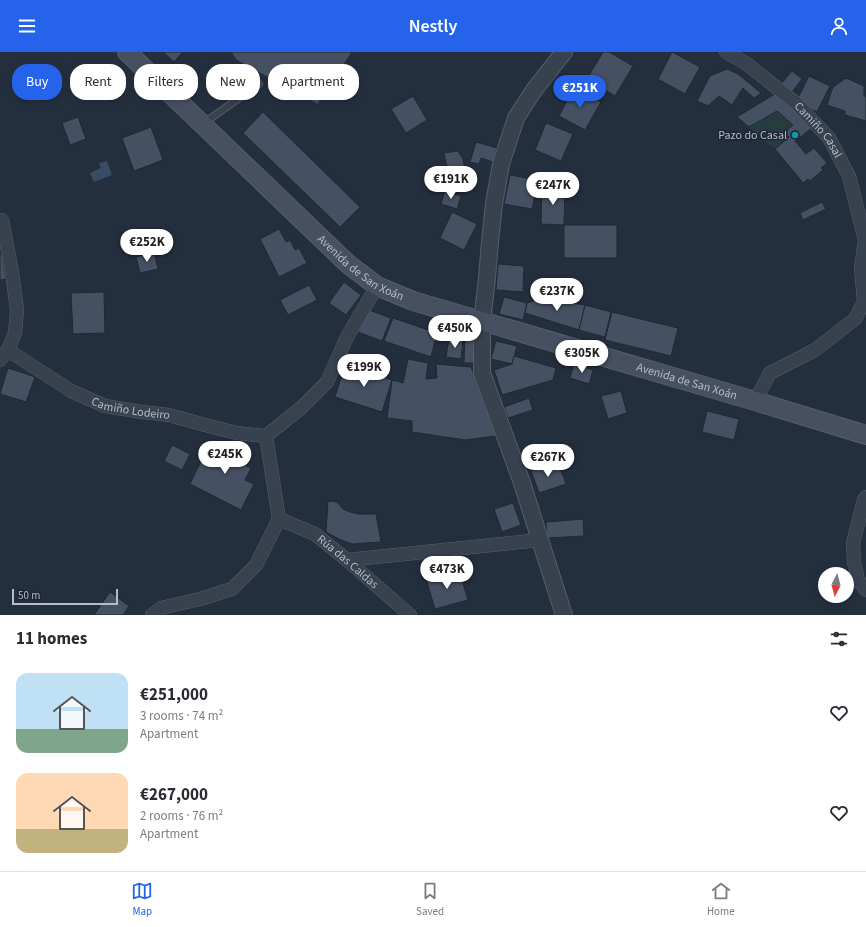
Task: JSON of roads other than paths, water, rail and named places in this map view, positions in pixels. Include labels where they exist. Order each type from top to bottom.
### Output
[{"type":"main road","name":"Avenida de San Xoán","points":[[127,52],[348,264],[378,286],[413,301],[866,435]]},
{"type":"street","points":[[564,52],[534,90],[516,118],[501,164],[494,204],[482,322],[482,373],[522,484],[564,615]]},
{"type":"street","name":"Camiño Casal","points":[[726,52],[747,64],[797,104],[829,138],[849,176],[866,241]]},
{"type":"street","points":[[2,220],[12,272],[16,310],[15,333],[4,355]]},
{"type":"street","points":[[755,401],[770,373],[815,350],[855,319],[864,302],[861,268],[866,241]]},
{"type":"street","points":[[152,615],[161,608],[200,599],[232,589],[256,565],[279,519],[266,436],[301,408],[327,382],[347,337],[378,286]]},
{"type":"street","name":"Camiño Lodeiro","points":[[4,355],[105,406],[142,412],[169,414],[237,433],[266,436]]},
{"type":"street","points":[[866,497],[854,543],[854,562],[858,580],[866,590]]},
{"type":"street","name":"Rúa das Caldas","points":[[279,519],[315,534],[410,615]]},
{"type":"street","points":[[347,560],[540,540]]},
{"type":"lane","points":[[203,124],[237,100]]},
{"type":"water","points":[[107,161],[112,175],[94,182],[90,173],[101,168],[99,163]]},
{"type":"place","name":"Pazo do Casal","points":[[795,135]]}]
